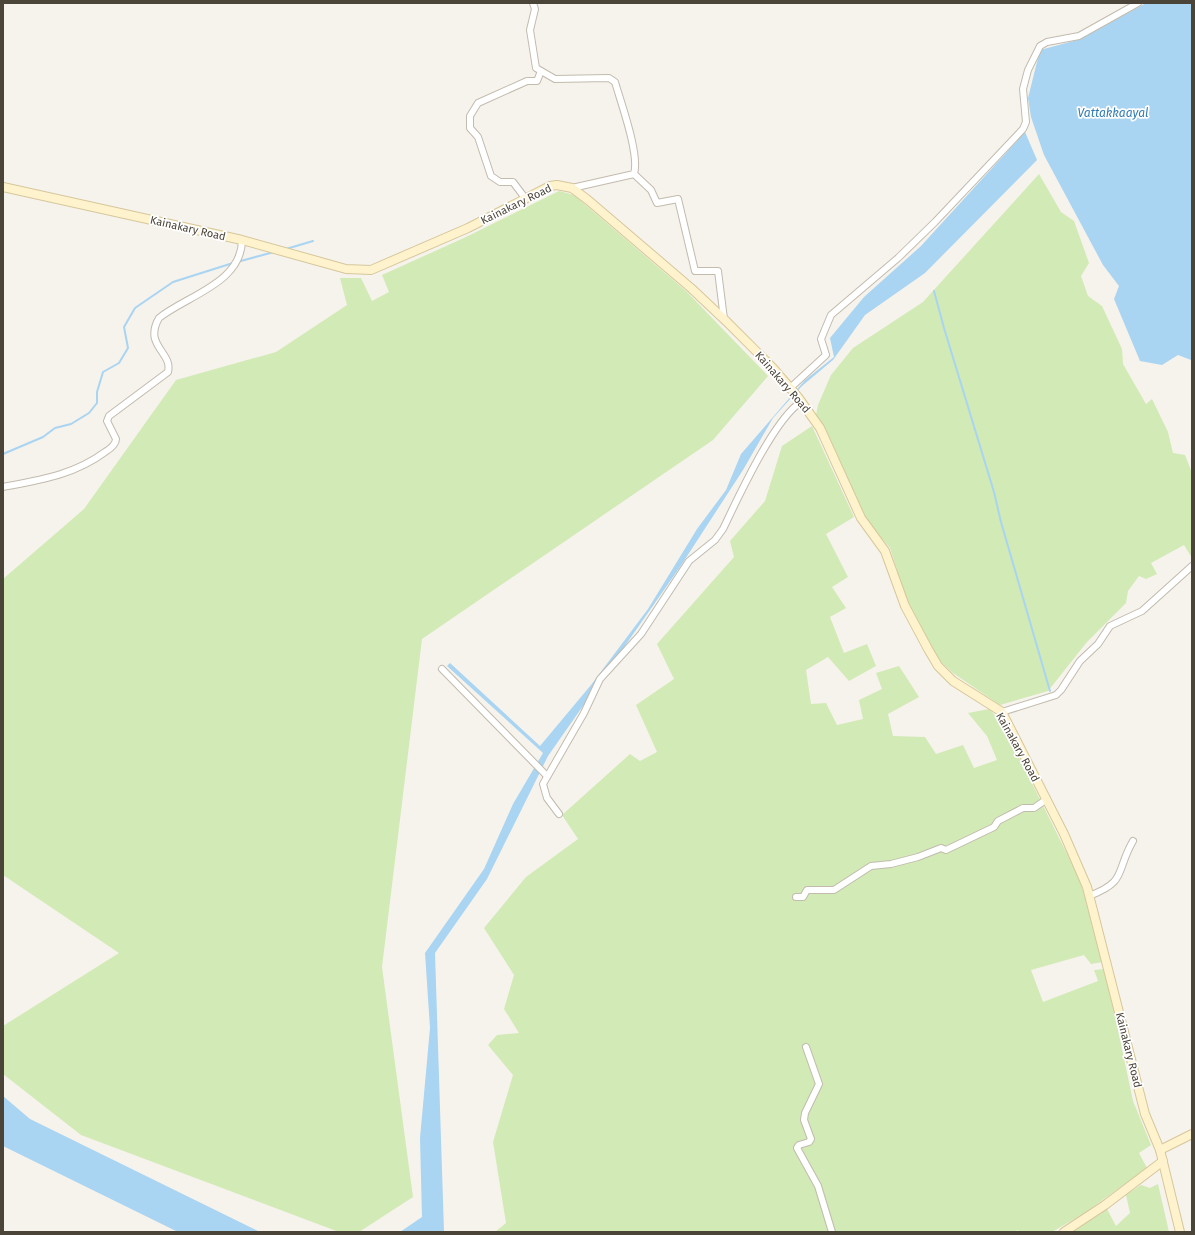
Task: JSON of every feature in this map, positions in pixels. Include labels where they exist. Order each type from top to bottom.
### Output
[{"type":"main road","name":"Kainakary Road","points":[[3,187],[244,240],[346,269],[371,270],[468,228],[525,198],[550,186],[557,185],[572,188],[651,253],[724,319],[773,368],[799,399],[820,428],[860,518],[885,551],[905,606],[938,666],[953,681],[1002,712],[1047,798],[1076,860],[1089,896],[1145,1114],[1160,1150],[1180,1232]]},
{"type":"main road","points":[[1160,1150],[1192,1134]]},
{"type":"main road","points":[[1064,1232],[1105,1205],[1163,1161]]},
{"type":"street","points":[[533,3],[535,10],[530,30],[536,68],[554,79],[609,78],[614,82],[630,137],[636,166],[634,174]]},
{"type":"street","points":[[790,389],[826,356],[821,339],[831,315],[898,258],[935,222],[1023,129],[1026,122],[1023,89],[1028,70],[1040,46],[1047,42],[1071,39],[1086,33],[1138,3]]},
{"type":"street","points":[[525,198],[513,182],[500,182],[491,176],[478,137],[470,128],[470,116],[478,103],[526,81],[537,81],[541,71]]},
{"type":"street","points":[[572,188],[634,174]]},
{"type":"street","points":[[634,174],[651,190],[657,203],[678,199],[695,271],[718,272],[724,319]]},
{"type":"street","points":[[3,486],[68,473],[91,462],[114,445],[117,440],[107,421],[109,416],[168,372],[168,365],[153,334],[159,318],[186,300],[213,286],[225,276],[234,265],[244,240]]},
{"type":"street","points":[[559,814],[544,791],[543,784],[584,713],[600,679],[644,630],[689,561],[715,540],[723,529],[765,448],[799,399]]},
{"type":"street","points":[[1002,712],[1056,695],[1061,690],[1080,661],[1098,644],[1110,626],[1142,611],[1192,566]]},
{"type":"street","points":[[442,669],[547,776]]},
{"type":"street","points":[[796,897],[804,896],[807,890],[834,890],[871,866],[891,864],[918,857],[942,848],[946,850],[994,827],[998,821],[1023,808],[1034,808],[1047,798]]},
{"type":"street","points":[[1089,896],[1112,885],[1120,874],[1127,852],[1133,841]]},
{"type":"street","points":[[806,1046],[819,1084],[805,1113],[804,1120],[810,1139],[809,1142],[799,1145],[797,1148],[818,1186],[832,1232]]},
{"type":"green space","points":[[1039,174],[1061,212],[1074,221],[1089,263],[1081,276],[1088,296],[1102,306],[1122,349],[1123,364],[1146,404],[1152,399],[1168,432],[1173,453],[1185,455],[1192,473],[1192,558],[1184,545],[1151,563],[1157,574],[1146,579],[1139,576],[1128,591],[1126,603],[1087,642],[1048,691],[1000,705],[953,673],[940,661],[922,631],[905,595],[890,548],[862,515],[816,415],[818,405],[831,375],[853,348],[923,302]]},
{"type":"green space","points":[[559,191],[574,195],[686,291],[768,376],[713,440],[422,639],[382,967],[413,1197],[359,1232],[339,1232],[81,1135],[3,1074],[3,1026],[119,953],[3,875],[3,579],[84,509],[176,380],[276,352],[347,305],[340,278],[361,278],[372,301],[389,292],[382,275],[466,237]]},
{"type":"green space","points":[[812,426],[854,517],[826,534],[848,577],[832,587],[846,608],[830,617],[844,653],[867,644],[876,666],[849,681],[828,657],[806,670],[811,704],[826,703],[837,725],[863,719],[859,700],[882,689],[876,673],[899,666],[919,697],[888,714],[893,736],[925,737],[936,754],[963,745],[974,768],[997,760],[987,736],[968,713],[989,709],[1001,721],[1080,880],[1103,962],[1091,964],[1084,955],[1031,970],[1043,1002],[1098,981],[1094,970],[1105,969],[1133,1101],[1151,1145],[1139,1153],[1147,1168],[1083,1214],[1052,1232],[1019,1232],[1018,1230],[1014,1232],[495,1232],[506,1223],[493,1142],[513,1075],[488,1045],[497,1035],[519,1033],[504,1009],[514,975],[484,928],[526,877],[578,839],[562,815],[630,754],[640,761],[657,752],[636,705],[674,679],[657,644],[734,557],[730,541],[765,501],[782,446]]},
{"type":"green space","points":[[1158,1184],[1169,1232],[1072,1232],[1107,1209],[1116,1226],[1130,1213],[1126,1195],[1141,1185],[1150,1188]]},
{"type":"water","name":"Vattakkaayal","points":[[1146,3],[1192,3],[1192,365],[1191,360],[1178,355],[1162,365],[1140,361],[1114,299],[1119,286],[1103,265],[1044,155],[1031,117],[1028,98],[1040,50],[1081,39]]},
{"type":"water","points":[[1025,132],[1037,160],[925,273],[865,315],[833,360],[802,386],[773,418],[743,470],[680,567],[548,756],[487,879],[435,953],[444,1232],[400,1232],[422,1217],[420,1138],[430,1028],[425,953],[484,869],[513,804],[543,753],[447,666],[450,663],[540,746],[591,685],[648,609],[697,529],[726,490],[741,454],[805,380],[834,357],[830,338],[864,297],[921,246]]},
{"type":"water","points":[[3,1096],[30,1119],[260,1232],[178,1232],[3,1146]]},
{"type":"waterway","points":[[286,249],[313,241]]},
{"type":"waterway","points":[[237,262],[274,252]]},
{"type":"waterway","points":[[3,454],[43,437],[55,428],[71,424],[89,413],[97,403],[97,392],[103,372],[119,363],[128,348],[124,327],[135,308],[173,282],[233,263]]},
{"type":"waterway","points":[[934,291],[994,492],[1001,522],[1050,691]]}]
